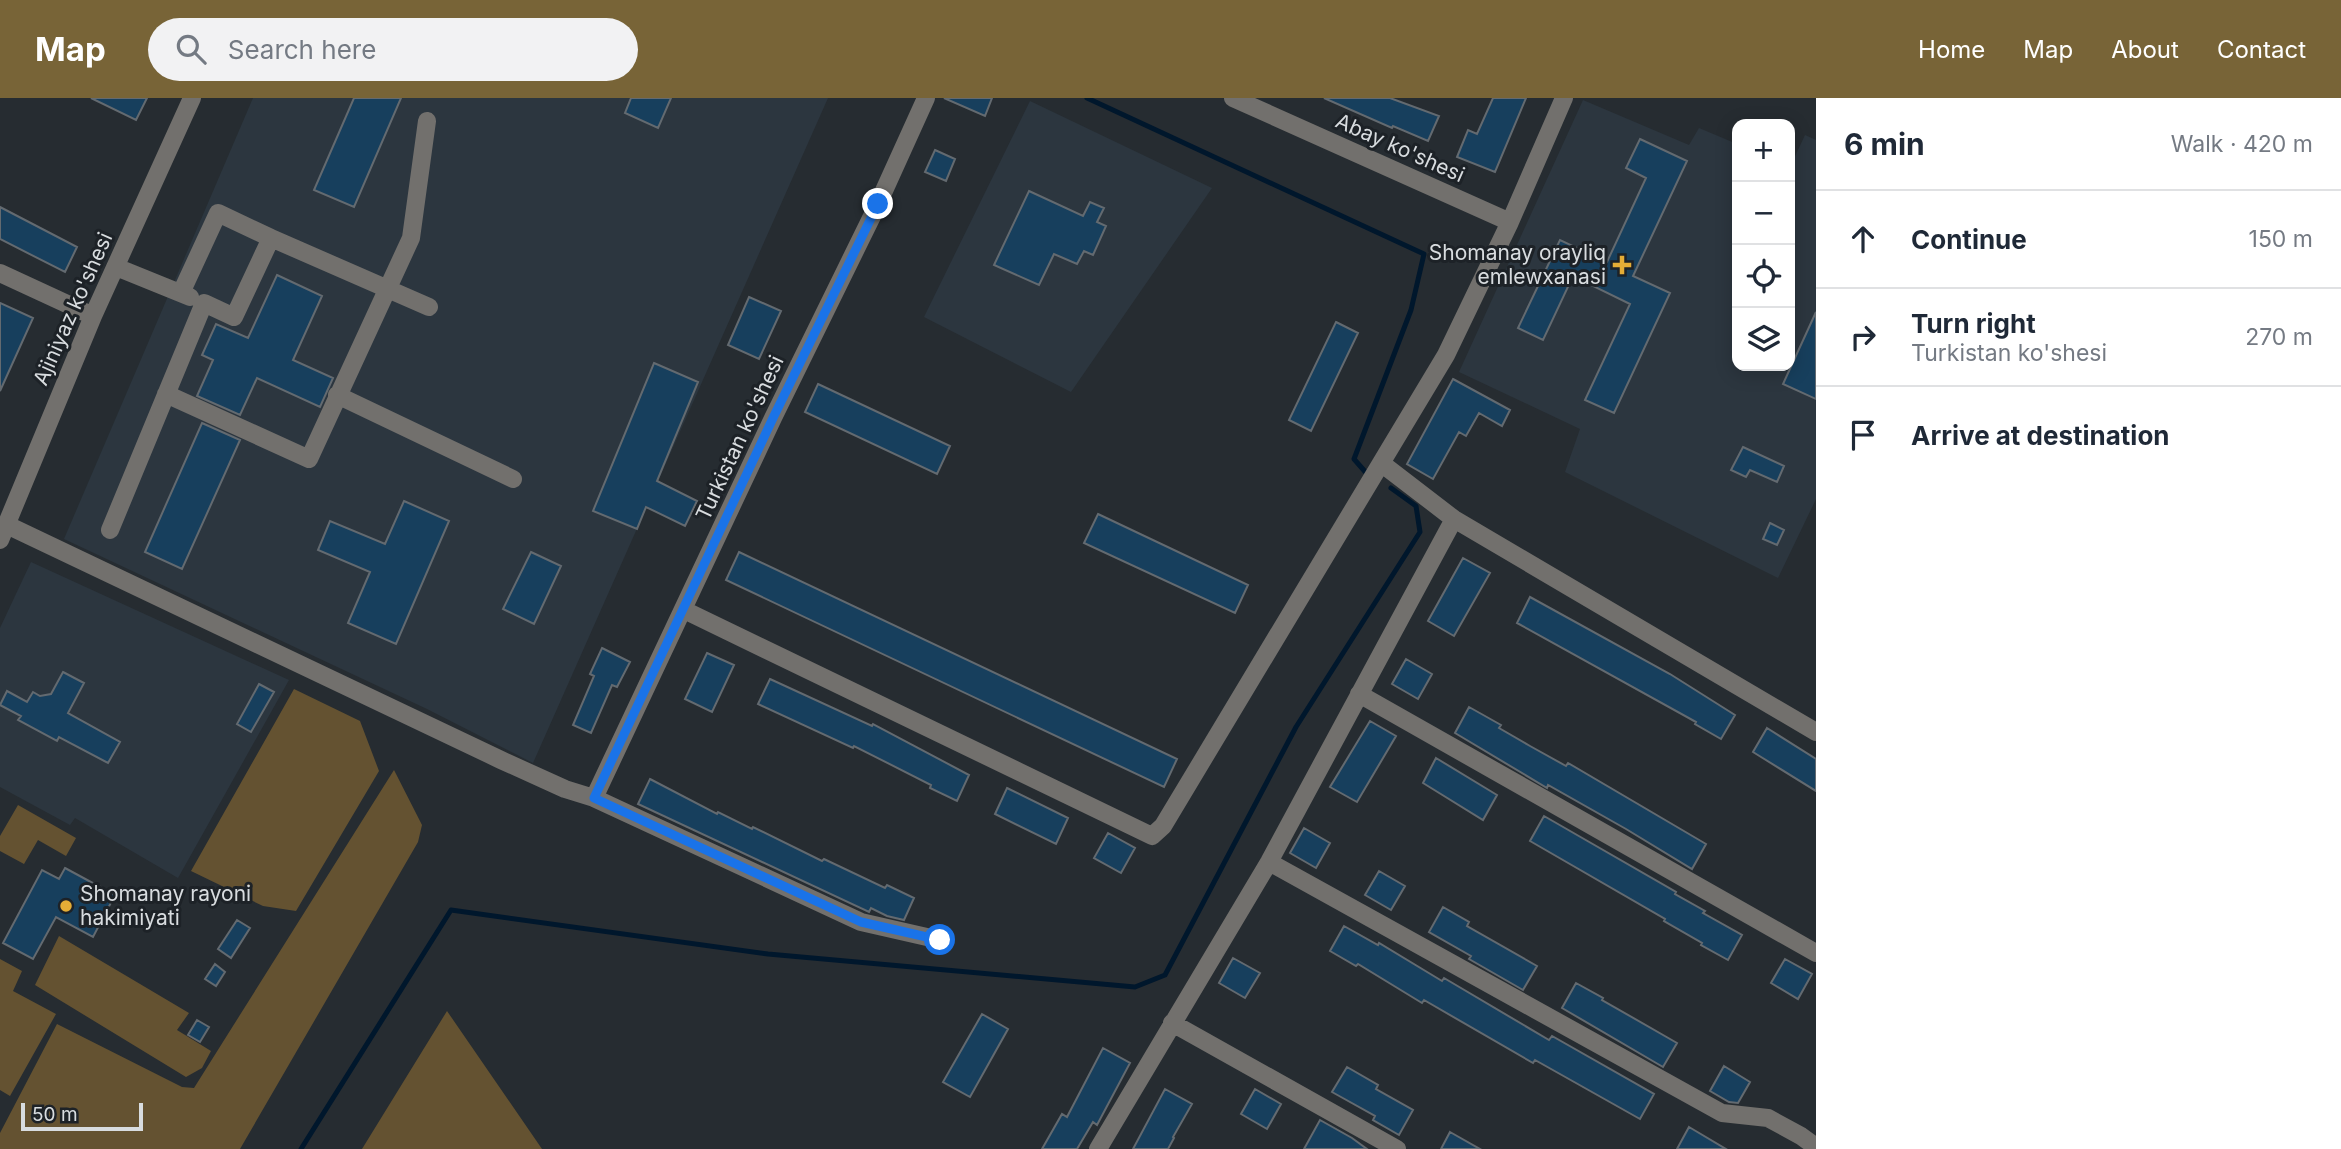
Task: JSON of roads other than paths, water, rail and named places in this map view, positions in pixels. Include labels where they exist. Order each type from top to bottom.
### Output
[{"type":"street","name":"Ajiniyaz ko'shesi","points":[[3,532],[93,316],[192,98]]},
{"type":"street","name":"Turkistan ko'shesi","points":[[594,798],[926,98]]},
{"type":"street","name":"Abay ko'shesi","points":[[1233,98],[1510,222]]},
{"type":"street","points":[[684,610],[1152,836],[1163,826],[1446,355],[1510,222],[1564,98]]},
{"type":"street","points":[[166,394],[309,459],[411,238],[427,121]]},
{"type":"street","points":[[181,293],[218,213],[429,307]]},
{"type":"street","points":[[116,267],[234,317],[271,238]]},
{"type":"street","points":[[0,273],[93,316]]},
{"type":"street","points":[[110,530],[204,303]]},
{"type":"street","points":[[337,395],[513,479]]},
{"type":"street","points":[[1381,463],[1454,519],[1816,732]]},
{"type":"street","points":[[1098,1149],[1269,862],[1454,519]]},
{"type":"street","points":[[3,532],[500,760],[565,789],[594,798],[861,922],[940,940]]},
{"type":"street","points":[[1359,694],[1816,953]]},
{"type":"street","points":[[1269,862],[1722,1113],[1768,1118],[1816,1147]]},
{"type":"street","points":[[1172,1023],[1397,1149]]},
{"type":"waterway","points":[[1087,98],[1424,254],[1411,310],[1354,459],[1368,475]]},
{"type":"waterway","points":[[301,1149],[451,910],[768,954],[1135,987],[1165,975],[1296,727],[1420,532],[1416,506],[1391,488]]},
{"type":"place","name":"Shomanay orayliq emlewxanasi","points":[[1622,265]]},
{"type":"place","name":"Shomanay rayoni hakimiyati","points":[[66,906]]}]
